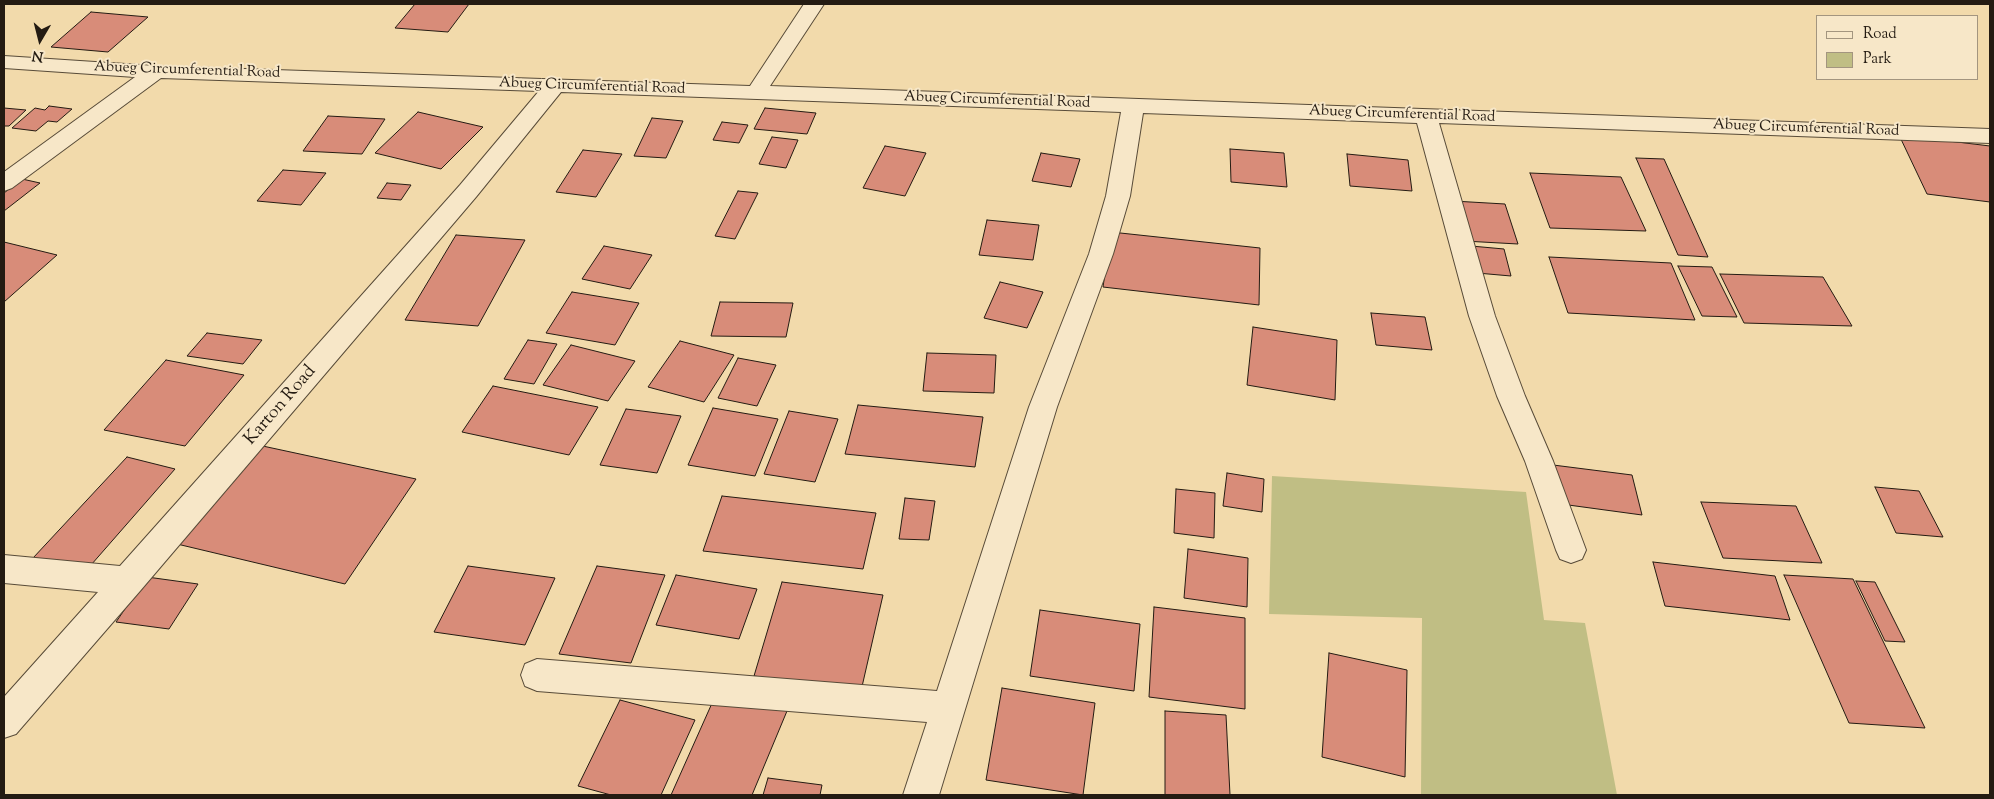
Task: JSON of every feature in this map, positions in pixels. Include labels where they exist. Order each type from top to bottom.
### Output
[{"type":"street","points":[[756,92],[814,4]]},
{"type":"street","points":[[4,78],[14,63]]},
{"type":"street","name":"Abueg Circumferential Road","points":[[14,63],[156,72],[1990,136]]},
{"type":"street","points":[[4,183],[156,72]]},
{"type":"street","name":"Karton Road","points":[[4,722],[129,581],[468,190],[555,86]]},
{"type":"street","points":[[921,795],[1043,407],[1101,254],[1118,196],[1133,106]]},
{"type":"street","points":[[1426,116],[1482,316],[1511,396],[1539,461],[1571,550]]},
{"type":"street","points":[[4,569],[129,581]]},
{"type":"street","points":[[537,674],[948,708]]},
{"type":"green space","points":[[1272,476],[1526,492],[1544,620],[1585,623],[1617,795],[1421,795],[1422,618],[1269,614]]},
{"type":"building","points":[[415,4],[469,4],[448,32],[395,28]]},
{"type":"building","points":[[91,12],[148,17],[108,52],[51,47]]},
{"type":"building","points":[[49,106],[72,109],[57,122],[48,121],[36,131],[12,128],[35,108],[45,110]]},
{"type":"building","points":[[4,108],[26,110],[9,126],[4,126]]},
{"type":"building","points":[[765,108],[816,113],[807,134],[754,129]]},
{"type":"building","points":[[418,112],[483,127],[441,169],[375,153]]},
{"type":"building","points":[[328,116],[385,119],[362,154],[303,151]]},
{"type":"building","points":[[652,118],[683,121],[666,158],[634,156]]},
{"type":"building","points":[[722,122],[748,125],[739,143],[713,140]]},
{"type":"building","points":[[1899,135],[1990,146],[1990,202],[1927,194]]},
{"type":"building","points":[[772,137],[798,140],[786,168],[759,164]]},
{"type":"building","points":[[885,146],[926,153],[905,196],[863,188]]},
{"type":"building","points":[[1230,149],[1284,153],[1287,187],[1231,182]]},
{"type":"building","points":[[583,150],[622,154],[596,197],[556,192]]},
{"type":"building","points":[[1041,153],[1080,159],[1071,187],[1032,181]]},
{"type":"building","points":[[1347,154],[1408,160],[1412,191],[1350,186]]},
{"type":"building","points":[[1636,158],[1664,159],[1708,257],[1678,255]]},
{"type":"building","points":[[283,170],[326,173],[301,205],[257,201]]},
{"type":"building","points":[[1530,173],[1621,177],[1646,231],[1550,228]]},
{"type":"building","points":[[22,179],[40,183],[4,211],[4,193]]},
{"type":"building","points":[[387,183],[411,185],[401,200],[377,198]]},
{"type":"building","points":[[738,191],[758,193],[735,239],[715,236]]},
{"type":"building","points":[[1453,201],[1505,204],[1518,244],[1464,241]]},
{"type":"building","points":[[987,220],[1039,225],[1033,260],[979,255]]},
{"type":"building","points":[[1111,232],[1260,248],[1259,305],[1103,287]]},
{"type":"building","points":[[456,235],[525,240],[478,326],[405,320]]},
{"type":"building","points":[[4,242],[57,255],[4,302]]},
{"type":"building","points":[[604,246],[652,255],[630,289],[582,279]]},
{"type":"building","points":[[1471,246],[1504,249],[1511,276],[1477,273]]},
{"type":"building","points":[[1549,257],[1671,263],[1695,320],[1568,313]]},
{"type":"building","points":[[1678,266],[1712,267],[1737,317],[1702,316]]},
{"type":"building","points":[[1720,274],[1823,277],[1852,326],[1744,323]]},
{"type":"building","points":[[1000,282],[1043,292],[1027,328],[984,318]]},
{"type":"building","points":[[572,292],[639,303],[615,345],[546,333]]},
{"type":"building","points":[[720,302],[793,303],[786,337],[711,336]]},
{"type":"building","points":[[1371,313],[1425,317],[1432,350],[1376,345]]},
{"type":"building","points":[[1253,327],[1337,340],[1335,400],[1247,385]]},
{"type":"building","points":[[207,333],[262,340],[243,364],[187,356]]},
{"type":"building","points":[[528,340],[557,344],[534,384],[504,379]]},
{"type":"building","points":[[680,341],[734,355],[704,402],[648,387]]},
{"type":"building","points":[[571,345],[635,361],[608,401],[543,385]]},
{"type":"building","points":[[927,353],[996,355],[994,393],[923,391]]},
{"type":"building","points":[[738,358],[776,365],[757,406],[718,398]]},
{"type":"building","points":[[166,360],[244,375],[185,446],[104,430]]},
{"type":"building","points":[[493,386],[598,407],[569,455],[462,432]]},
{"type":"building","points":[[858,405],[983,417],[975,467],[845,454]]},
{"type":"building","points":[[713,408],[778,419],[755,476],[688,465]]},
{"type":"building","points":[[626,409],[681,416],[657,473],[600,465]]},
{"type":"building","points":[[789,411],[838,419],[815,482],[764,474]]},
{"type":"building","points":[[258,445],[416,479],[345,584],[177,544]]},
{"type":"building","points":[[127,457],[175,469],[84,573],[33,558]]},
{"type":"building","points":[[1553,465],[1632,475],[1642,515],[1561,504]]},
{"type":"building","points":[[1227,473],[1264,479],[1262,512],[1223,506]]},
{"type":"building","points":[[1875,487],[1919,491],[1943,537],[1896,533]]},
{"type":"building","points":[[1176,489],[1215,493],[1214,538],[1174,533]]},
{"type":"building","points":[[722,496],[876,513],[863,569],[703,551]]},
{"type":"building","points":[[905,498],[935,501],[929,540],[899,539]]},
{"type":"building","points":[[1701,502],[1796,506],[1822,563],[1723,558]]},
{"type":"building","points":[[1188,549],[1248,558],[1247,607],[1184,598]]},
{"type":"building","points":[[1653,562],[1775,576],[1790,620],[1665,606]]},
{"type":"building","points":[[468,566],[555,578],[525,645],[434,632]]},
{"type":"building","points":[[597,566],[665,575],[631,663],[559,654]]},
{"type":"building","points":[[676,575],[757,589],[739,639],[656,625]]},
{"type":"building","points":[[1784,575],[1853,579],[1925,728],[1849,723]]},
{"type":"building","points":[[147,577],[198,584],[169,629],[116,622]]},
{"type":"building","points":[[1856,581],[1875,582],[1905,642],[1885,641]]},
{"type":"building","points":[[782,582],[883,595],[861,691],[754,676]]},
{"type":"building","points":[[1154,607],[1245,618],[1245,709],[1149,697]]},
{"type":"building","points":[[1040,610],[1140,624],[1134,691],[1030,676]]},
{"type":"building","points":[[1329,653],[1407,670],[1405,777],[1322,757]]},
{"type":"building","points":[[1002,688],[1095,703],[1083,795],[986,780]]},
{"type":"building","points":[[717,692],[787,711],[752,795],[671,795]]},
{"type":"building","points":[[620,700],[695,720],[661,795],[611,795],[578,786]]},
{"type":"building","points":[[1165,711],[1226,715],[1230,795],[1165,795]]},
{"type":"building","points":[[768,778],[822,785],[820,795],[763,795]]}]
